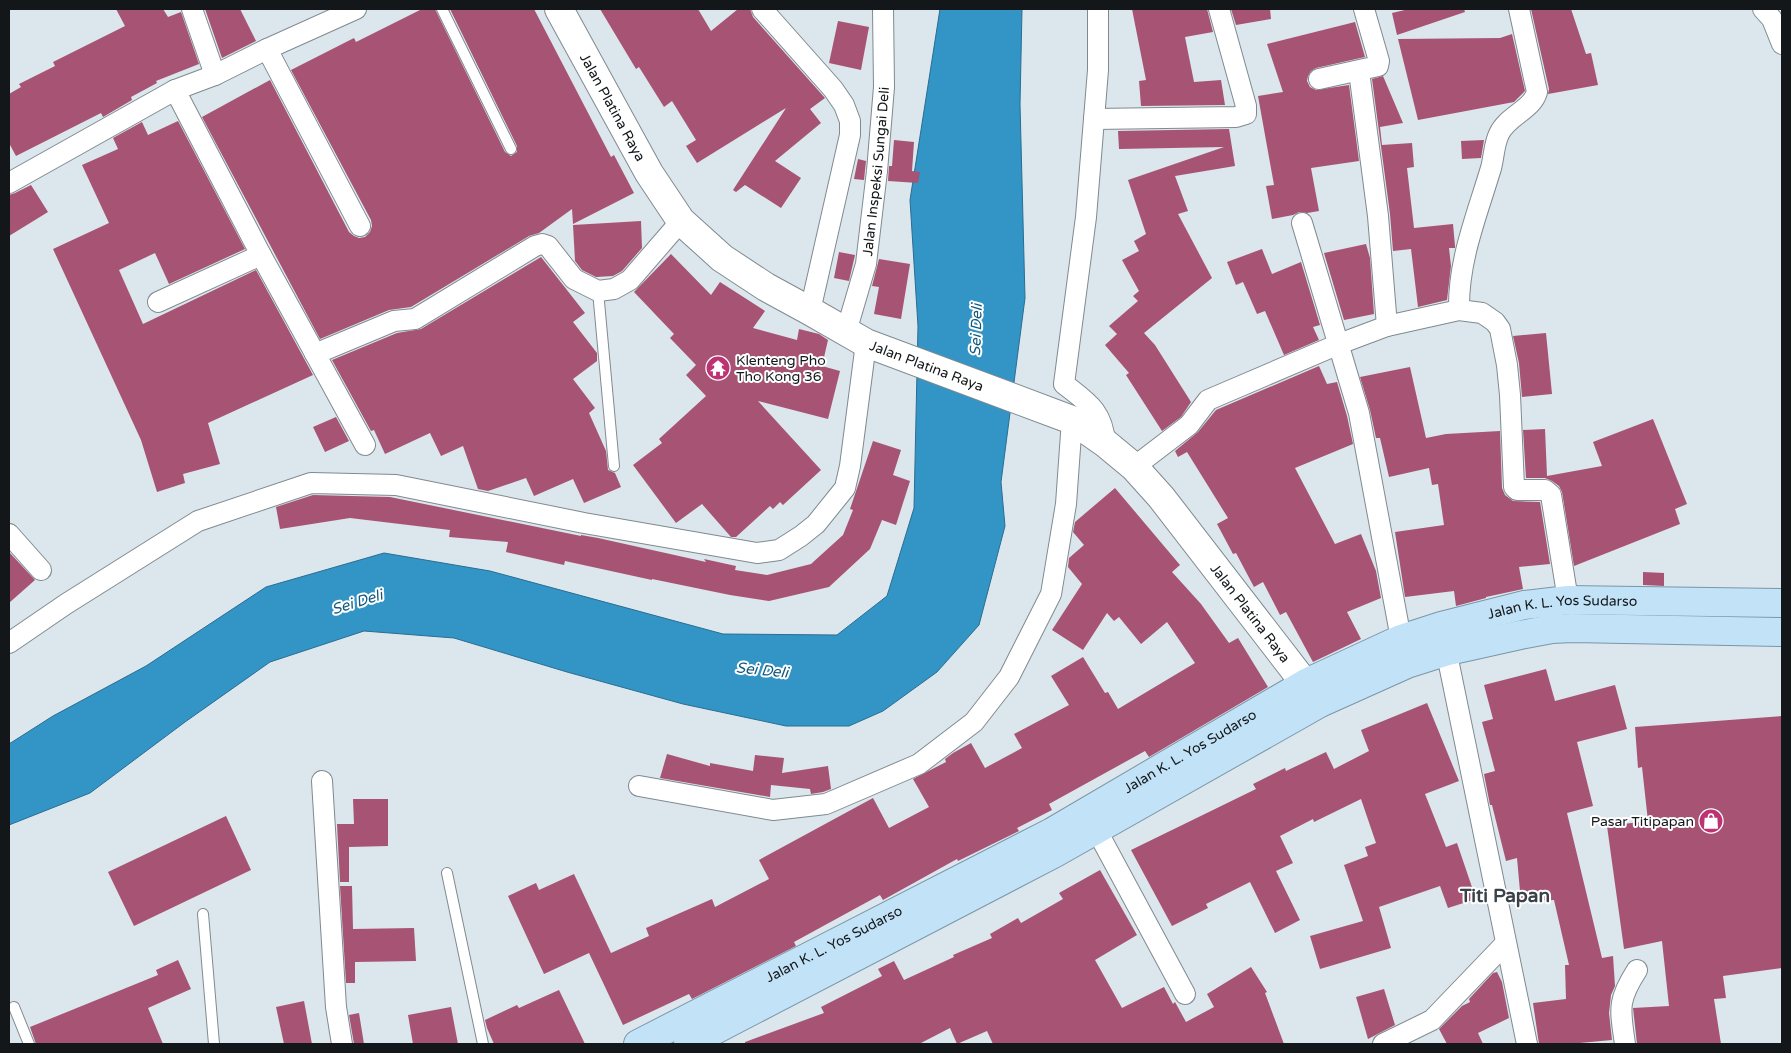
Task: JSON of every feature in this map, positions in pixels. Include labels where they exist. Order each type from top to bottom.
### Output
[{"type":"highway","name":"Jalan K. L. Yos Sudarso","points":[[638,1044],[1052,832],[1313,693],[1407,664],[1444,639],[1524,605],[1568,600],[1782,603]]},
{"type":"highway","name":"Jalan K. L. Yos Sudarso","points":[[688,1044],[1096,829],[1400,639],[1444,639],[1581,628],[1782,632]]},
{"type":"main road","name":"Jalan Platina Raya","points":[[559,9],[649,172],[681,222],[722,258],[746,274],[856,338],[905,359],[1064,417],[1106,443],[1134,467],[1161,497],[1313,693]]},
{"type":"street","points":[[192,9],[215,75]]},
{"type":"street","points":[[9,183],[175,90],[215,75],[267,48],[356,9]]},
{"type":"street","points":[[762,9],[832,89],[844,106],[850,121],[850,135],[810,311]]},
{"type":"street","name":"Jalan Inspeksi Sungai Deli","points":[[9,643],[66,604],[198,521],[310,482],[396,485],[584,523],[757,553],[779,550],[801,536],[816,524],[845,488],[850,466],[856,338],[877,170],[884,87],[883,9]]},
{"type":"street","points":[[1098,9],[1098,70],[1086,217],[1064,384],[1092,406],[1104,428],[1106,443]]},
{"type":"street","points":[[1094,120],[1236,117],[1246,114],[1246,106],[1219,9]]},
{"type":"street","points":[[1319,79],[1377,67],[1379,64],[1364,9]]},
{"type":"street","points":[[1459,310],[1459,285],[1463,259],[1495,154],[1498,136],[1512,118],[1531,102],[1537,92],[1519,9]]},
{"type":"street","points":[[1763,9],[1772,19],[1782,44]]},
{"type":"street","points":[[267,48],[360,226]]},
{"type":"street","points":[[1359,71],[1378,216],[1387,326]]},
{"type":"street","points":[[175,90],[261,255],[365,445]]},
{"type":"street","points":[[315,354],[394,321],[415,319],[535,246],[542,244],[548,246],[574,279],[598,291],[614,289],[630,280],[681,222]]},
{"type":"street","points":[[1302,223],[1359,413],[1400,639]]},
{"type":"street","points":[[158,302],[261,255]]},
{"type":"street","points":[[1134,467],[1189,425],[1208,400],[1339,344],[1387,326],[1459,310],[1482,313],[1490,317],[1500,329],[1507,364],[1514,486],[1517,490],[1544,490],[1550,494],[1568,600]]},
{"type":"street","points":[[639,786],[774,810],[826,804],[920,764],[974,722],[1009,677],[1051,594],[1066,504],[1064,417]]},
{"type":"street","points":[[9,534],[41,570]]},
{"type":"street","points":[[1444,639],[1527,1044]]},
{"type":"street","points":[[322,781],[336,1006],[342,1044]]},
{"type":"street","points":[[1096,829],[1184,994]]},
{"type":"street","points":[[1383,1044],[1432,1020],[1505,944]]},
{"type":"street","points":[[1625,1044],[1621,1001],[1625,988],[1637,970]]},
{"type":"lane","points":[[442,9],[511,149]]},
{"type":"lane","points":[[598,291],[614,466]]},
{"type":"lane","points":[[447,873],[483,1044]]},
{"type":"lane","points":[[203,914],[214,1044]]},
{"type":"lane","points":[[14,1007],[29,1044]]},
{"type":"water","name":"Sei Deli","points":[[940,9],[1022,9],[1020,104],[1025,298],[1001,482],[1005,526],[979,625],[937,672],[883,711],[849,726],[786,726],[683,704],[454,638],[364,631],[270,662],[185,722],[90,793],[9,825],[9,744],[53,716],[146,666],[266,587],[384,553],[490,571],[723,634],[837,635],[887,596],[914,508],[918,326],[910,200]]},
{"type":"building","points":[[116,9],[163,9],[168,17],[181,12],[199,64],[156,81],[157,83],[131,97],[132,100],[103,117],[101,113],[16,156],[9,143],[9,94],[21,87],[19,84],[55,66],[53,62],[125,26]]},
{"type":"building","points":[[205,9],[240,9],[256,41],[222,58]]},
{"type":"building","points":[[422,9],[435,9],[505,152],[511,156],[517,152],[517,146],[450,9],[534,9],[611,157],[614,155],[634,193],[573,224],[572,209],[539,233],[529,236],[411,307],[389,310],[320,339],[202,117],[270,80],[349,232],[359,238],[365,237],[370,232],[371,220],[291,70],[354,38],[356,42]]},
{"type":"building","points":[[600,9],[698,9],[711,31],[738,9],[750,9],[753,17],[825,98],[810,109],[821,123],[775,161],[801,178],[781,208],[745,185],[736,192],[733,190],[786,108],[697,163],[686,146],[696,140],[672,101],[664,107],[639,67],[636,69]]},
{"type":"building","points":[[1132,9],[1207,9],[1213,32],[1185,37],[1194,82],[1221,80],[1225,105],[1141,106],[1139,81],[1146,80]]},
{"type":"building","points":[[1231,9],[1270,9],[1271,19],[1236,25]]},
{"type":"building","points":[[1409,9],[1464,9],[1465,12],[1397,35],[1392,13]]},
{"type":"building","points":[[1531,9],[1571,9],[1586,54],[1591,53],[1598,85],[1548,94],[1549,89]]},
{"type":"building","points":[[838,21],[869,27],[861,70],[829,63]]},
{"type":"building","points":[[1355,22],[1365,57],[1316,68],[1311,71],[1307,81],[1310,87],[1316,90],[1349,85],[1359,161],[1311,168],[1319,211],[1299,212],[1272,219],[1266,186],[1274,185],[1258,96],[1283,92],[1267,44]]},
{"type":"building","points":[[1512,34],[1525,91],[1514,102],[1418,120],[1398,39],[1500,38]]},
{"type":"building","points":[[1383,76],[1403,123],[1380,127],[1382,145],[1412,143],[1414,167],[1407,168],[1414,228],[1453,224],[1455,248],[1449,248],[1451,266],[1447,300],[1418,307],[1411,249],[1393,251],[1390,214],[1372,79]]},
{"type":"building","points":[[178,121],[245,249],[169,284],[155,253],[119,270],[143,324],[256,270],[313,375],[208,423],[220,464],[183,474],[185,483],[157,492],[141,440],[53,249],[109,223],[82,165],[118,149],[113,138],[142,122],[148,135]]},
{"type":"building","points":[[1229,129],[1235,166],[1175,176],[1188,211],[1178,214],[1212,278],[1144,333],[1155,345],[1191,402],[1181,417],[1162,431],[1126,375],[1129,373],[1105,345],[1117,334],[1109,326],[1138,301],[1133,296],[1139,291],[1122,260],[1139,251],[1134,241],[1146,234],[1128,180],[1224,147],[1119,149],[1118,131]]},
{"type":"building","points":[[894,140],[914,142],[912,171],[920,172],[918,183],[888,181],[889,166],[892,166]]},
{"type":"building","points":[[1484,140],[1481,158],[1462,159],[1461,141]]},
{"type":"building","points":[[858,159],[866,161],[864,180],[854,179]]},
{"type":"building","points":[[31,185],[48,212],[9,236],[9,195]]},
{"type":"building","points":[[641,221],[642,248],[622,271],[613,276],[596,277],[582,270],[575,261],[573,225]]},
{"type":"building","points":[[1366,244],[1370,258],[1374,314],[1344,320],[1324,253]]},
{"type":"building","points":[[1262,249],[1272,274],[1301,262],[1320,325],[1313,327],[1319,340],[1284,355],[1265,311],[1257,314],[1243,282],[1236,285],[1227,262]]},
{"type":"building","points":[[839,252],[855,255],[849,281],[834,278]]},
{"type":"building","points":[[671,254],[711,295],[720,282],[765,311],[753,328],[797,340],[799,329],[819,334],[828,340],[822,366],[840,371],[828,419],[758,401],[821,470],[783,505],[780,502],[773,509],[770,506],[736,537],[731,537],[702,504],[676,523],[633,465],[662,443],[659,439],[706,396],[686,375],[696,365],[670,338],[674,334],[634,292]]},
{"type":"building","points":[[541,257],[585,313],[573,322],[597,353],[597,361],[573,379],[595,408],[589,413],[606,451],[608,470],[615,473],[621,487],[584,503],[573,479],[534,496],[526,478],[488,491],[478,489],[463,446],[441,456],[430,433],[385,454],[374,430],[371,431],[332,360],[397,333],[421,329]]},
{"type":"building","points":[[879,259],[910,264],[901,319],[874,314],[879,287],[872,286]]},
{"type":"building","points":[[1546,333],[1552,394],[1522,397],[1519,363],[1513,336]]},
{"type":"building","points":[[1319,366],[1327,384],[1337,382],[1353,444],[1295,468],[1335,544],[1361,534],[1376,571],[1381,598],[1347,612],[1361,639],[1313,662],[1286,612],[1280,615],[1263,582],[1254,587],[1236,553],[1233,554],[1217,524],[1228,518],[1187,452],[1178,457],[1175,451],[1198,432],[1216,410]]},
{"type":"building","points":[[1410,367],[1426,438],[1446,434],[1500,431],[1502,488],[1505,495],[1513,501],[1540,502],[1550,564],[1519,567],[1523,589],[1456,606],[1454,591],[1405,597],[1395,532],[1444,525],[1438,484],[1432,485],[1429,468],[1389,477],[1380,438],[1376,438],[1360,377]]},
{"type":"building","points":[[336,417],[349,441],[325,452],[313,427]]},
{"type":"building","points":[[1653,419],[1687,504],[1675,509],[1680,524],[1574,566],[1562,492],[1559,486],[1545,478],[1526,478],[1523,430],[1545,429],[1547,476],[1602,466],[1593,442]]},
{"type":"building","points":[[873,441],[901,450],[893,475],[910,481],[896,525],[882,520],[870,549],[829,587],[769,601],[652,580],[565,561],[564,565],[506,552],[508,542],[449,537],[450,530],[350,518],[280,529],[276,507],[313,495],[390,497],[598,538],[706,562],[704,559],[736,566],[735,570],[767,575],[811,564],[843,535],[853,510],[850,509]]},
{"type":"building","points":[[1115,488],[1180,565],[1172,572],[1201,604],[1229,643],[1238,638],[1268,687],[1149,757],[1145,751],[1049,804],[1052,810],[1017,828],[1019,831],[958,861],[957,859],[883,900],[880,895],[794,942],[796,946],[692,999],[689,994],[623,1025],[589,953],[544,974],[508,896],[536,883],[539,890],[574,874],[611,953],[649,936],[646,928],[712,899],[715,907],[769,879],[759,860],[873,798],[889,828],[929,807],[913,779],[946,762],[945,759],[971,743],[985,768],[1022,748],[1014,734],[1069,705],[1051,676],[1083,657],[1105,693],[1108,692],[1118,709],[1195,663],[1167,622],[1141,644],[1119,617],[1114,621],[1107,613],[1083,650],[1052,630],[1082,584],[1068,567],[1069,558],[1084,545],[1073,532],[1075,522]]},
{"type":"building","points":[[9,552],[35,580],[9,603]]},
{"type":"building","points":[[1643,572],[1664,573],[1664,586],[1643,585]]},
{"type":"building","points":[[1546,669],[1555,701],[1615,685],[1627,729],[1577,742],[1593,806],[1567,813],[1602,958],[1613,956],[1615,986],[1611,995],[1609,1013],[1612,1040],[1569,1044],[1539,1044],[1533,1003],[1566,999],[1565,965],[1569,965],[1554,900],[1521,902],[1517,858],[1506,861],[1492,805],[1490,805],[1484,774],[1495,771],[1482,722],[1493,719],[1484,685]]},
{"type":"building","points":[[1427,703],[1459,781],[1425,794],[1446,847],[1457,843],[1476,899],[1448,908],[1440,886],[1379,907],[1391,948],[1320,969],[1310,936],[1363,921],[1344,865],[1368,856],[1365,847],[1376,843],[1361,799],[1314,822],[1313,819],[1280,836],[1293,863],[1276,871],[1300,920],[1275,933],[1250,882],[1206,904],[1208,908],[1172,926],[1131,850],[1256,789],[1253,784],[1285,768],[1286,771],[1326,752],[1334,769],[1369,751],[1361,730]]},
{"type":"building","name":"Pasar Titipapan","points":[[1782,716],[1782,968],[1723,976],[1726,998],[1714,999],[1721,1044],[1637,1044],[1633,1008],[1669,1006],[1662,941],[1624,949],[1607,826],[1648,821],[1642,767],[1638,768],[1635,727]]},
{"type":"building","points":[[667,754],[710,766],[710,763],[753,771],[755,755],[784,758],[782,773],[828,766],[831,789],[811,794],[810,789],[771,785],[770,797],[660,778]]},
{"type":"building","points":[[353,799],[388,799],[388,846],[349,847],[349,882],[340,882],[337,824],[354,824]]},
{"type":"building","points":[[226,816],[251,870],[134,926],[108,872]]},
{"type":"building","points":[[1100,870],[1137,935],[1095,960],[1122,1008],[1164,987],[1186,1022],[1214,1007],[1207,994],[1251,967],[1267,992],[1265,993],[1284,1044],[993,1044],[987,1031],[957,1044],[950,1028],[919,1044],[745,1044],[745,1042],[824,1013],[821,1007],[882,976],[878,969],[894,961],[904,980],[954,957],[953,955],[992,938],[990,934],[1018,918],[1021,923],[1063,899],[1059,893]]},
{"type":"building","points":[[340,886],[352,886],[353,929],[414,928],[416,961],[355,962],[355,983],[346,983]]},
{"type":"building","points":[[178,960],[191,989],[148,1008],[163,1044],[36,1044],[30,1027],[158,975],[156,970]]},
{"type":"building","points":[[1497,972],[1502,982],[1509,1018],[1478,1033],[1483,1044],[1447,1044],[1439,1029],[1462,1006],[1470,1002],[1469,999],[1493,973]]},
{"type":"building","points":[[1384,989],[1395,1025],[1368,1039],[1356,997]]},
{"type":"building","points":[[559,990],[585,1044],[494,1044],[485,1020],[517,1005],[519,1008]]},
{"type":"building","points":[[304,1001],[312,1044],[284,1044],[276,1007]]},
{"type":"building","points":[[451,1007],[458,1044],[413,1044],[408,1015]]},
{"type":"building","points":[[359,1013],[364,1044],[354,1044],[349,1015]]},
{"type":"place","name":"Klenteng Pho Tho Kong 36","points":[[718,368]]},
{"type":"place","name":"Pasar Titipapan","points":[[1711,821]]},
{"type":"district","name":"Titi Papan","points":[[1505,895]]}]
